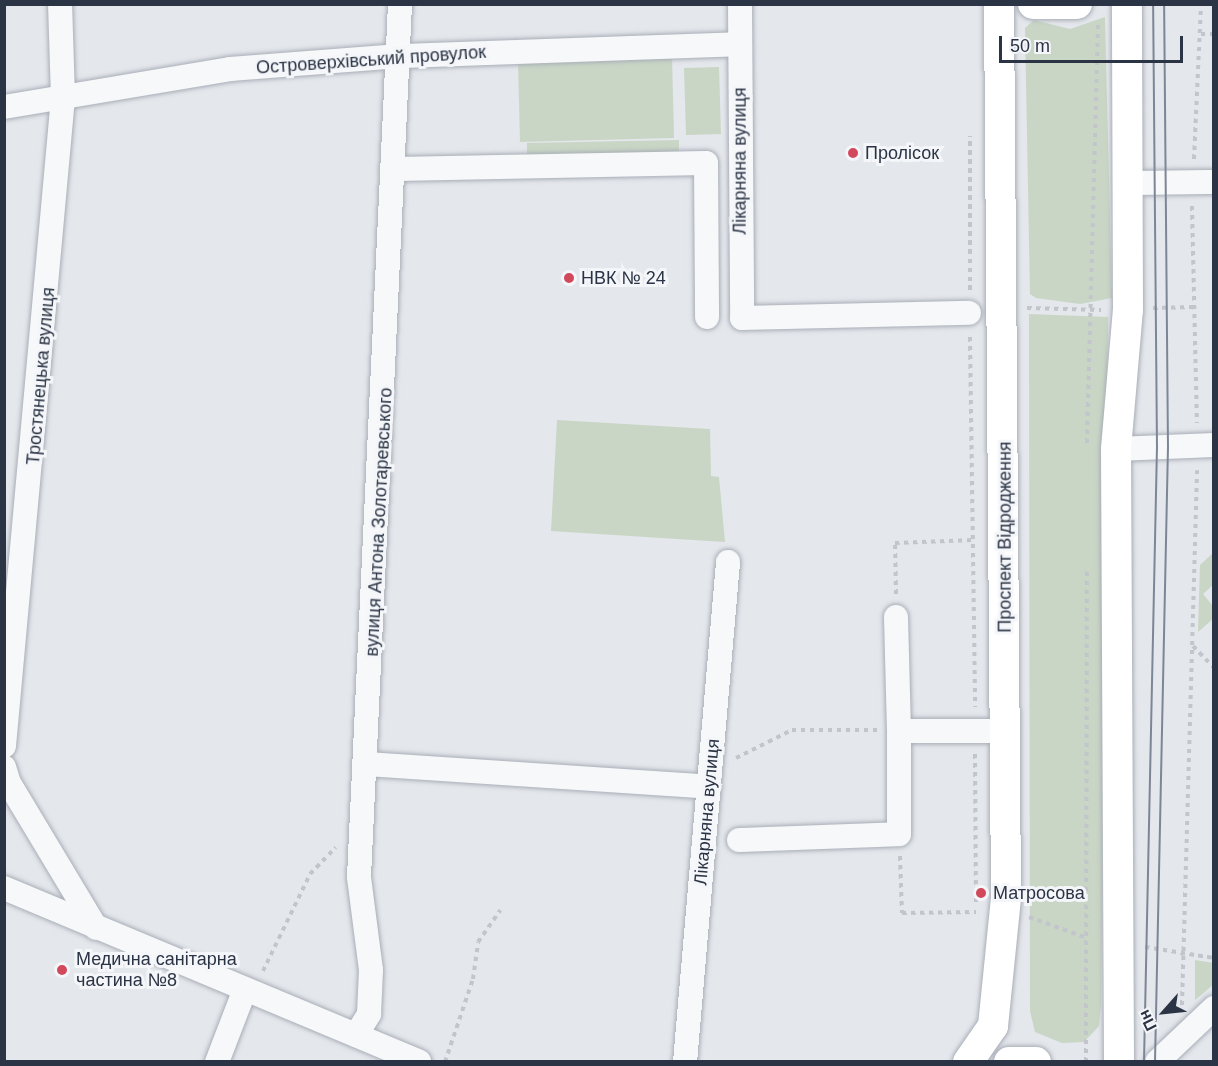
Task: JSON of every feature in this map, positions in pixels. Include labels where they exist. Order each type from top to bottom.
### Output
[{"type":"main road","name":"Проспект Відродження","points":[[968,1062],[993,1026],[1003,959],[1007,731],[999,4]]},
{"type":"main road","points":[[1033,4],[1077,4]]},
{"type":"main road","points":[[1119,1062],[1116,449],[1128,310],[1127,4]]},
{"type":"main road","points":[[1009,1062],[1036,1062]]},
{"type":"street","name":"Тростянецька вулиця","points":[[4,746],[63,98],[60,4]]},
{"type":"street","name":"вулиця Антона Золотаревського","points":[[356,1035],[369,1014],[371,970],[359,876],[367,764],[395,169],[400,4]]},
{"type":"street","name":"Лікарняна вулиця","points":[[740,4],[741,318],[969,313]]},
{"type":"street","name":"Островерхівський провулок","points":[[4,107],[230,69],[400,56],[740,44]]},
{"type":"street","points":[[395,169],[706,163],[707,317]]},
{"type":"street","points":[[1128,183],[1203,182]]},
{"type":"street","points":[[1116,449],[1206,445]]},
{"type":"street","name":"Лікарняна вулиця","points":[[685,1062],[728,562]]},
{"type":"street","points":[[739,840],[899,834],[896,617]]},
{"type":"street","points":[[899,731],[1007,731]]},
{"type":"street","points":[[367,764],[709,787]]},
{"type":"street","points":[[4,766],[9,783],[96,928]]},
{"type":"street","points":[[4,888],[419,1062]]},
{"type":"street","points":[[217,1062],[249,991]]},
{"type":"street","points":[[1157,1062],[1181,1036],[1214,1008]]},
{"type":"path","points":[[1181,1036],[1192,646],[1206,445],[1194,307],[1203,182],[1201,4]]},
{"type":"path","points":[[1201,34],[1214,34]]},
{"type":"path","points":[[970,123],[969,313],[976,924]]},
{"type":"path","points":[[1003,309],[1128,310],[1194,307]]},
{"type":"path","points":[[896,617],[895,543],[973,540]]},
{"type":"path","points":[[1192,646],[1214,668]]},
{"type":"path","points":[[709,787],[736,757],[792,730],[899,731]]},
{"type":"path","points":[[899,834],[902,913],[976,912]]},
{"type":"path","points":[[249,991],[305,883],[342,840]]},
{"type":"path","points":[[445,1062],[473,979],[478,942],[500,910]]},
{"type":"green space","points":[[1105,17],[1112,298],[1080,304],[1036,298],[1030,294],[1025,28],[1034,20],[1070,29]]},
{"type":"green space","points":[[672,57],[674,138],[520,142],[518,61]]},
{"type":"green space","points":[[719,67],[721,134],[686,135],[684,68]]},
{"type":"green space","points":[[679,140],[679,160],[527,163],[527,143]]},
{"type":"green space","points":[[1029,314],[1108,317],[1101,1005],[1099,1026],[1084,1042],[1062,1043],[1035,1032],[1030,1011]]},
{"type":"green space","points":[[557,420],[710,429],[711,476],[719,477],[725,542],[551,531]]},
{"type":"green space","points":[[1213,553],[1213,585],[1203,594],[1213,606],[1213,619],[1198,632],[1200,565]]},
{"type":"green space","points":[[1195,960],[1214,963],[1213,985],[1195,1000]]},
{"type":"tram line","points":[[1144,1062],[1157,449],[1153,4]]},
{"type":"tram line","points":[[1155,1062],[1168,449],[1164,4]]},
{"type":"place","name":"Пролісок","points":[[853,153]]},
{"type":"place","name":"НВК № 24","points":[[569,278]]},
{"type":"place","name":"Матросова","points":[[981,893]]},
{"type":"place","name":"Медична санітарна частина №8","points":[[62,970]]}]
